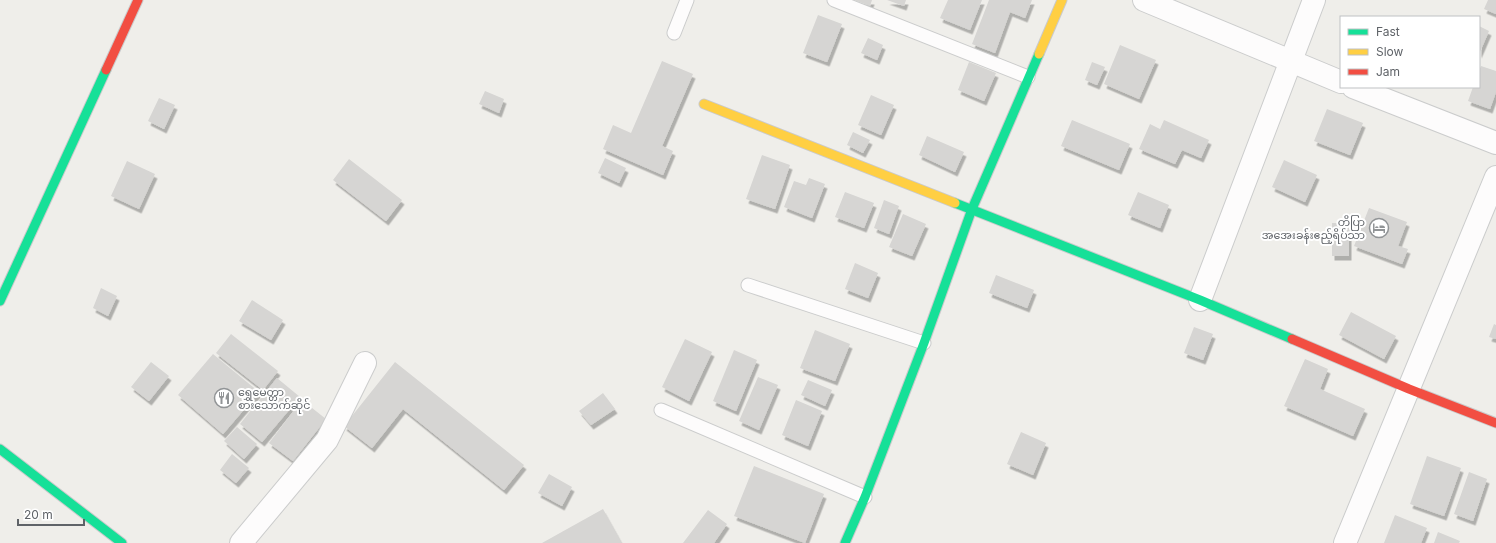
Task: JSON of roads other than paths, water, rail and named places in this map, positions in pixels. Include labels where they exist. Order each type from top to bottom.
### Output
[{"type":"street","points":[[0,301],[138,0]]},
{"type":"street","points":[[845,543],[865,497],[924,343],[972,208],[1062,0]]},
{"type":"street","points":[[1144,0],[1340,82]]},
{"type":"street","points":[[1200,300],[1314,0]]},
{"type":"street","points":[[1356,88],[1496,144]]},
{"type":"street","points":[[704,104],[972,208],[1200,300],[1409,389],[1496,423]]},
{"type":"street","points":[[1345,543],[1496,177]]},
{"type":"street","points":[[241,543],[327,440],[364,363]]},
{"type":"street","points":[[0,449],[122,543]]},
{"type":"lane","points":[[674,33],[687,0]]},
{"type":"lane","points":[[834,0],[1028,77]]},
{"type":"lane","points":[[748,285],[924,343]]},
{"type":"lane","points":[[661,410],[865,497]]},
{"type":"place","name":"တိပြာ အအေးခန်းဧည့်ရိပ်သာ","points":[[1379,228]]},
{"type":"place","name":"ရွှေမေတ္တာ စားသောက်ဆိုင်","points":[[224,398]]}]
